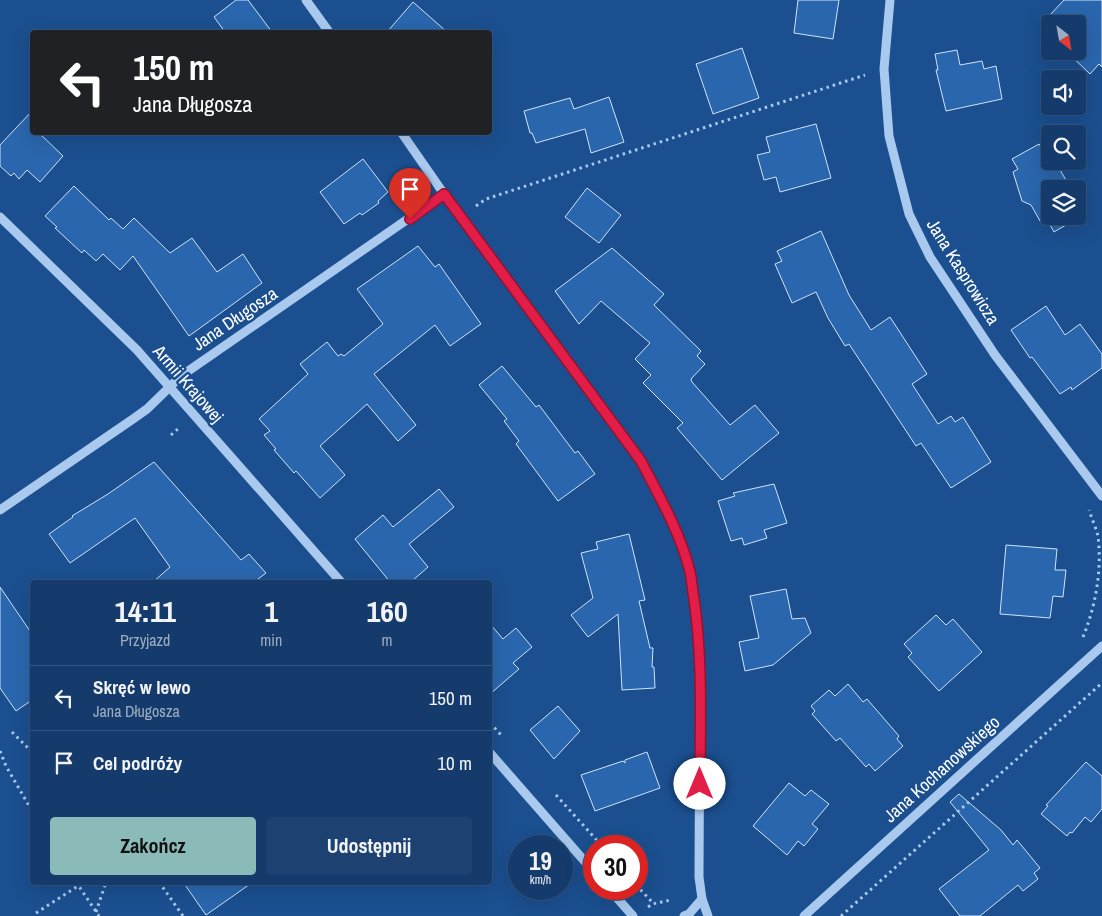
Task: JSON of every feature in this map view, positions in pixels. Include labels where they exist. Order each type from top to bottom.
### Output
[{"type":"street","points":[[306,0],[328,30]]},
{"type":"street","name":"Jana Kasprowicza","points":[[890,0],[884,69],[889,136],[909,214],[930,257],[995,355],[1102,496]]},
{"type":"street","points":[[403,135],[444,194],[641,461],[677,533],[690,569],[698,623],[700,671],[699,877],[702,900],[708,916]]},
{"type":"street","name":"Jana Długosza","points":[[0,510],[147,409],[181,376],[444,194]]},
{"type":"street","name":"Armii Krajowej","points":[[0,217],[137,350],[339,580]]},
{"type":"street","name":"Jana Kochanowskiego","points":[[804,916],[1102,646]]},
{"type":"street","points":[[492,755],[583,859]]},
{"type":"street","points":[[619,900],[633,916]]},
{"type":"street","points":[[684,916],[702,900]]},
{"type":"path","points":[[486,199],[859,77]]},
{"type":"path","points":[[1082,638],[1092,615],[1099,587],[1102,562],[1098,537],[1086,503]]},
{"type":"path","points":[[841,916],[1102,683]]},
{"type":"path","points":[[12,732],[30,750]]},
{"type":"path","points":[[0,751],[6,766],[30,808]]},
{"type":"path","points":[[36,914],[76,885]]},
{"type":"path","points":[[78,885],[97,914]]},
{"type":"path","points":[[97,914],[105,885]]},
{"type":"path","points":[[161,885],[183,916]]},
{"type":"path","points":[[648,898],[653,903],[668,901],[679,895]]},
{"type":"building","points":[[236,0],[248,0],[270,30],[224,30],[214,17]]},
{"type":"building","points":[[798,0],[839,0],[833,39],[794,33]]},
{"type":"building","points":[[1064,0],[1102,0],[1102,67],[1099,64],[1090,74],[1075,60],[1086,60],[1086,15],[1050,15]]},
{"type":"building","points":[[413,2],[445,30],[389,30]]},
{"type":"building","points":[[742,48],[759,98],[713,114],[696,64]]},
{"type":"building","points":[[957,50],[960,65],[982,61],[984,69],[996,66],[1002,99],[946,111],[936,70],[938,70],[935,54]]},
{"type":"building","points":[[609,97],[624,142],[591,153],[585,129],[536,143],[532,133],[530,133],[524,111],[570,98],[574,109]]},
{"type":"building","points":[[30,113],[30,135],[41,135],[63,156],[40,182],[27,170],[19,179],[14,173],[11,176],[0,166],[0,145]]},
{"type":"building","points":[[816,124],[831,178],[780,192],[776,177],[764,180],[757,155],[770,152],[766,137]]},
{"type":"building","points":[[1039,144],[1041,147],[1041,170],[1060,170],[1066,180],[1041,180],[1040,221],[1031,205],[1022,201],[1013,172],[1018,169],[1012,159]]},
{"type":"building","points":[[363,159],[388,192],[378,201],[379,203],[362,215],[360,213],[344,224],[320,192]]},
{"type":"building","points":[[74,186],[109,220],[111,218],[123,229],[134,218],[170,253],[192,238],[217,272],[243,254],[262,283],[189,336],[133,256],[120,270],[103,254],[96,261],[84,250],[82,253],[45,216]]},
{"type":"building","points":[[587,188],[621,215],[599,243],[565,217]]},
{"type":"building","points":[[1050,225],[1066,225],[1054,232]]},
{"type":"building","points":[[821,231],[849,295],[871,330],[890,317],[927,374],[912,384],[938,424],[951,416],[955,422],[963,417],[991,462],[951,488],[921,443],[916,446],[849,344],[845,346],[828,318],[816,292],[792,303],[775,264],[782,261],[777,251]]},
{"type":"building","points":[[418,246],[435,267],[439,264],[481,324],[450,346],[435,325],[374,374],[416,425],[398,441],[367,404],[320,446],[345,475],[320,498],[274,450],[276,449],[264,435],[270,431],[259,419],[308,374],[300,364],[327,342],[338,356],[341,354],[344,356],[383,324],[357,289]]},
{"type":"building","points":[[612,248],[664,294],[654,305],[701,351],[697,356],[705,364],[691,379],[692,382],[730,425],[755,405],[779,433],[722,480],[677,428],[683,423],[643,383],[651,375],[635,359],[650,343],[601,301],[579,324],[555,291]]},
{"type":"building","points":[[1046,306],[1065,335],[1080,324],[1102,354],[1102,368],[1072,390],[1071,387],[1060,394],[1032,357],[1030,358],[1011,330]]},
{"type":"building","points":[[502,366],[536,407],[539,405],[575,453],[578,451],[595,474],[558,501],[516,444],[519,441],[504,421],[507,419],[479,385]]},
{"type":"building","points":[[154,462],[241,560],[249,554],[266,573],[259,580],[155,580],[170,567],[135,518],[70,563],[49,534],[72,516]]},
{"type":"building","points":[[774,484],[787,523],[764,530],[767,538],[744,545],[742,538],[731,541],[718,501],[735,496],[733,493]]},
{"type":"building","points":[[439,489],[454,507],[409,544],[428,567],[413,580],[388,580],[355,539],[383,515],[393,527]]},
{"type":"building","points":[[629,534],[645,600],[639,601],[650,648],[653,648],[652,667],[654,667],[655,688],[622,690],[618,614],[588,637],[571,615],[593,598],[581,553],[598,549],[596,542]]},
{"type":"building","points":[[1006,545],[1057,549],[1055,570],[1066,570],[1063,597],[1053,596],[1050,618],[1000,614]]},
{"type":"building","points":[[0,587],[30,631],[30,701],[16,711],[0,688]]},
{"type":"building","points":[[786,589],[792,619],[805,618],[811,633],[773,665],[745,671],[739,642],[759,638],[750,596]]},
{"type":"building","points":[[936,615],[946,625],[953,619],[982,652],[939,691],[908,657],[912,653],[904,644]]},
{"type":"building","points":[[492,626],[503,639],[516,628],[532,647],[513,663],[519,669],[492,692]]},
{"type":"building","points":[[848,684],[863,702],[867,699],[899,736],[897,739],[903,746],[875,771],[869,764],[866,767],[840,738],[836,741],[812,714],[815,711],[811,706],[829,690],[835,696]]},
{"type":"building","points":[[558,706],[580,731],[554,759],[530,730]]},
{"type":"building","points":[[647,752],[660,788],[595,811],[581,775],[623,761],[625,763],[625,760]]},
{"type":"building","points":[[1086,762],[1102,776],[1102,809],[1091,822],[1085,817],[1072,833],[1070,832],[1067,836],[1041,814],[1048,806],[1046,805]]},
{"type":"building","points":[[789,783],[805,796],[811,790],[829,804],[812,824],[818,829],[804,846],[798,841],[787,855],[753,826]]},
{"type":"building","points":[[959,794],[1001,830],[1013,845],[1017,840],[1040,868],[1034,873],[1038,879],[1023,891],[1018,885],[980,916],[960,916],[939,889],[989,850],[950,802]]},
{"type":"building","points":[[185,885],[249,885],[206,915]]},
{"type":"route","points":[[410,219],[444,194],[641,461],[662,500],[690,569],[698,623],[700,784]]}]
